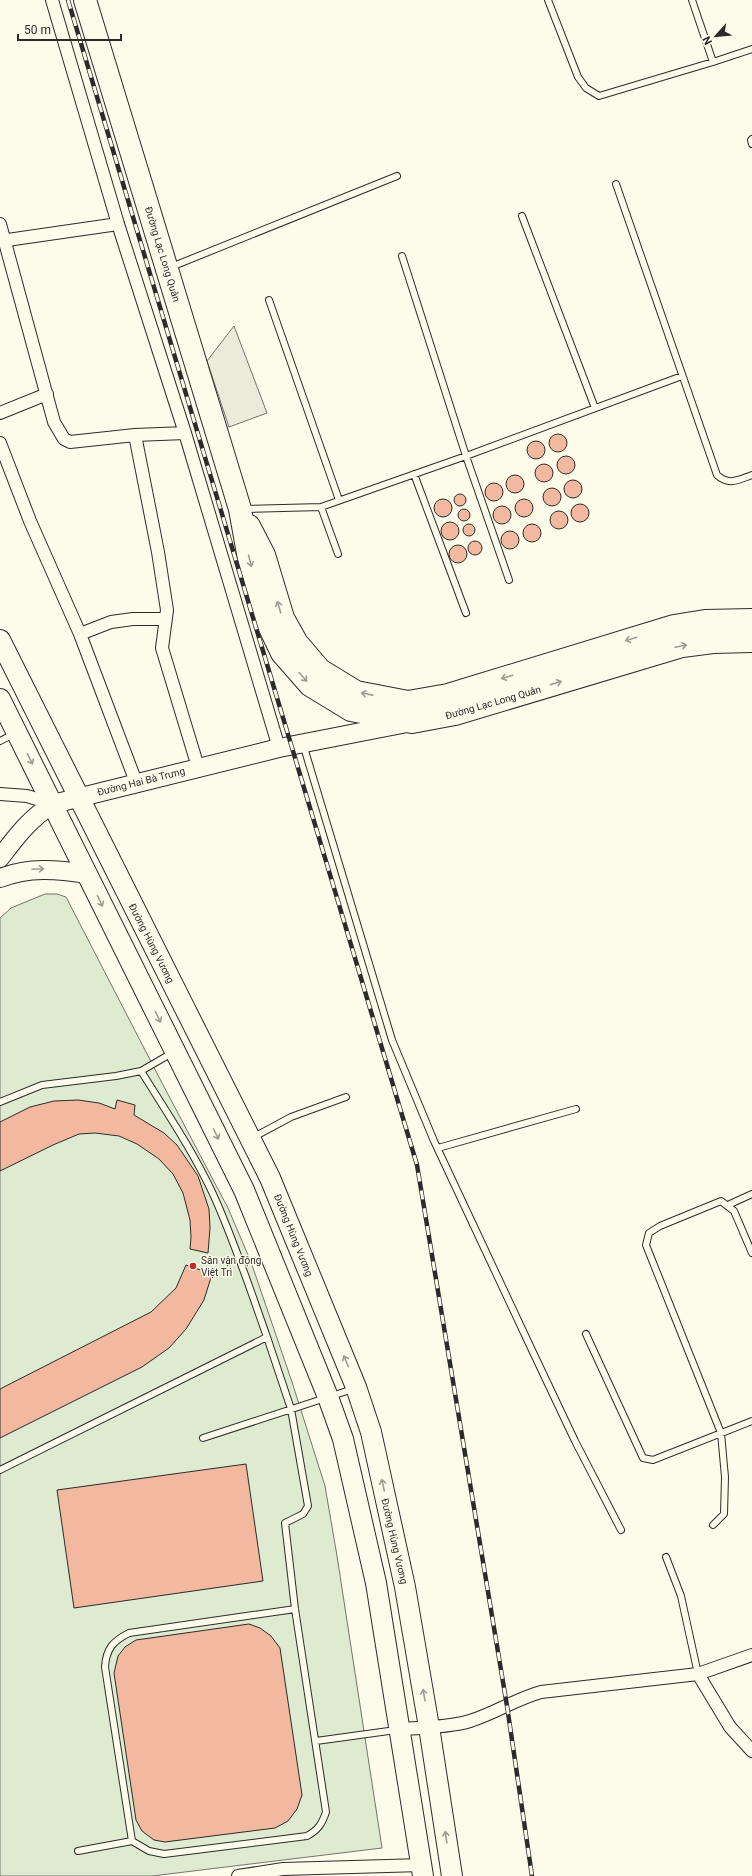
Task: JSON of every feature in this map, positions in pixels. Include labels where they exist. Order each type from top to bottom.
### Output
[{"type":"highway","name":"Đường Lạc Long Quân","points":[[85,0],[240,509],[249,559],[268,624],[282,653],[310,685],[351,710],[375,715],[410,712],[455,714],[682,646],[714,642],[752,641]]},
{"type":"highway","name":"Đường Lạc Long Quân","points":[[240,509],[264,555],[283,618],[297,643],[320,670],[356,692],[410,712],[448,695],[674,626],[705,621],[752,620]]},
{"type":"main road","name":"Đường Hùng Vương","points":[[0,640],[270,1178],[356,1387],[371,1432],[406,1587],[452,1876]]},
{"type":"main road","points":[[0,699],[8,737],[53,804],[244,1190],[328,1397],[343,1439],[376,1583],[422,1871]]},
{"type":"street","points":[[52,0],[118,224],[186,433],[279,748]]},
{"type":"street","points":[[0,224],[2,240],[54,422],[64,439],[70,442],[135,435],[186,433]]},
{"type":"street","points":[[2,240],[118,224]]},
{"type":"street","points":[[0,413],[47,394]]},
{"type":"street","points":[[135,435],[160,560],[167,610],[162,648],[198,767]]},
{"type":"street","points":[[0,443],[30,521],[80,634],[136,782]]},
{"type":"street","points":[[80,634],[111,622],[133,619],[165,619]]},
{"type":"street","name":"Đường Hai Bà Trưng","points":[[0,858],[26,824],[53,804],[136,782],[303,742],[410,712]]},
{"type":"street","name":"Đường Hai Bà Trưng","points":[[303,742],[375,715]]},
{"type":"street","points":[[0,794],[27,796],[53,804]]},
{"type":"street","points":[[0,878],[17,872],[36,869],[87,874]]},
{"type":"street","points":[[400,1729],[469,1722],[524,1697],[541,1692],[698,1674],[752,1655]]},
{"type":"street","points":[[698,1674],[730,1727],[752,1751]]},
{"type":"street","points":[[238,1876],[283,1873],[422,1871]]},
{"type":"lane","points":[[548,0],[578,77],[586,88],[599,96],[752,49]]},
{"type":"lane","points":[[692,0],[713,62]]},
{"type":"lane","points":[[752,140],[752,144]]},
{"type":"lane","points":[[167,268],[397,176]]},
{"type":"lane","points":[[616,184],[717,475],[724,481],[733,482],[752,475]]},
{"type":"lane","points":[[522,216],[595,408]]},
{"type":"lane","points":[[402,256],[466,456],[509,580]]},
{"type":"lane","points":[[269,300],[339,500]]},
{"type":"lane","points":[[240,509],[321,507],[466,456],[682,376]]},
{"type":"lane","points":[[414,474],[466,613]]},
{"type":"lane","points":[[321,507],[338,554]]},
{"type":"lane","points":[[303,742],[392,1040],[438,1148],[575,1441],[621,1530]]},
{"type":"lane","points":[[0,1102],[42,1085],[116,1076],[141,1071],[176,1052]]},
{"type":"lane","points":[[78,1851],[132,1841],[149,1850],[164,1854],[307,1836],[322,1824],[326,1812],[285,1523],[304,1514],[308,1506],[291,1409],[238,1254],[213,1193],[176,1127],[141,1071]]},
{"type":"lane","points":[[250,1138],[291,1117],[346,1097]]},
{"type":"lane","points":[[438,1148],[576,1110]]},
{"type":"lane","points":[[728,1205],[752,1194]]},
{"type":"lane","points":[[713,1525],[724,1514],[724,1477],[720,1433],[646,1246],[649,1234],[660,1226],[721,1201],[734,1211],[752,1253]]},
{"type":"lane","points":[[586,1334],[644,1458],[653,1460],[752,1421]]},
{"type":"lane","points":[[0,1470],[267,1337]]},
{"type":"lane","points":[[203,1438],[356,1387]]},
{"type":"lane","points":[[666,1557],[681,1596],[698,1674]]},
{"type":"lane","points":[[132,1841],[105,1667],[106,1656],[110,1646],[118,1638],[129,1633],[296,1609]]},
{"type":"lane","points":[[316,1741],[400,1729]]},
{"type":"green space","points":[[45,894],[57,894],[66,897],[228,1208],[251,1262],[292,1382],[325,1486],[382,1848],[152,1876],[0,1876],[0,918],[11,908]]},
{"type":"shaded area","points":[[234,326],[267,413],[229,427],[207,361]]},
{"type":"building","points":[[558,434],[564,437],[567,443],[564,449],[558,452],[552,449],[549,443],[552,437]]},
{"type":"building","points":[[536,441],[542,444],[545,450],[542,456],[536,459],[530,456],[527,450],[530,444]]},
{"type":"building","points":[[566,456],[572,459],[575,465],[572,471],[566,474],[560,471],[557,465],[560,459]]},
{"type":"building","points":[[544,464],[550,467],[553,473],[550,479],[544,482],[538,479],[535,473],[538,467]]},
{"type":"building","points":[[515,475],[521,478],[524,484],[521,490],[515,493],[509,490],[506,484],[509,478]]},
{"type":"building","points":[[573,480],[579,483],[582,489],[579,495],[573,498],[567,495],[564,489],[567,483]]},
{"type":"building","points":[[494,483],[500,486],[503,492],[500,498],[494,501],[488,498],[485,492],[488,486]]},
{"type":"building","points":[[552,488],[558,491],[561,497],[558,503],[552,506],[546,503],[543,497],[546,491]]},
{"type":"building","points":[[462,494],[465,495],[465,505],[458,506],[455,505],[454,498],[455,495]]},
{"type":"building","points":[[443,499],[449,502],[452,508],[449,514],[443,517],[437,514],[434,508],[437,502]]},
{"type":"building","points":[[524,499],[530,502],[533,508],[530,514],[524,517],[518,514],[515,508],[518,502]]},
{"type":"building","points":[[580,504],[586,507],[589,513],[586,519],[580,522],[574,519],[571,513],[574,507]]},
{"type":"building","points":[[502,506],[508,509],[511,515],[508,521],[502,524],[496,521],[493,515],[496,509]]},
{"type":"building","points":[[466,509],[469,510],[469,520],[462,521],[459,520],[458,513],[459,510]]},
{"type":"building","points":[[559,511],[565,514],[568,520],[565,526],[559,529],[553,526],[550,520],[553,514]]},
{"type":"building","points":[[450,522],[456,525],[459,531],[456,537],[450,540],[444,537],[441,531],[444,525]]},
{"type":"building","points":[[471,524],[474,525],[474,535],[467,536],[464,535],[463,528],[464,525]]},
{"type":"building","points":[[532,524],[538,527],[541,533],[538,539],[532,542],[526,539],[523,533],[526,527]]},
{"type":"building","points":[[510,531],[516,534],[519,540],[516,546],[510,549],[504,546],[501,540],[504,534]]},
{"type":"building","points":[[472,541],[478,541],[482,545],[482,551],[478,555],[472,555],[468,551],[468,545]]},
{"type":"building","points":[[458,545],[464,548],[467,554],[464,560],[458,563],[452,560],[449,554],[452,548]]},
{"type":"building","points":[[78,1100],[99,1103],[115,1109],[117,1100],[135,1105],[134,1115],[164,1133],[177,1145],[198,1176],[209,1209],[210,1228],[208,1253],[190,1249],[190,1220],[183,1193],[173,1174],[159,1159],[137,1144],[119,1136],[95,1133],[79,1134],[0,1171],[0,1122],[30,1107],[54,1101]]},
{"type":"building","points":[[186,1265],[212,1274],[204,1300],[186,1329],[169,1348],[142,1367],[0,1438],[0,1389],[151,1312],[176,1288]]},
{"type":"building","points":[[246,1464],[263,1581],[74,1608],[57,1490]]},
{"type":"building","points":[[249,1624],[260,1628],[271,1636],[280,1648],[302,1795],[297,1809],[288,1821],[275,1828],[165,1842],[154,1840],[142,1831],[136,1820],[114,1673],[118,1656],[125,1647],[136,1640]]},
{"type":"railway","points":[[68,0],[417,1165],[507,1706],[532,1876]]},
{"type":"place","name":"Sân vận động Việt Trì","points":[[193,1266]]}]
